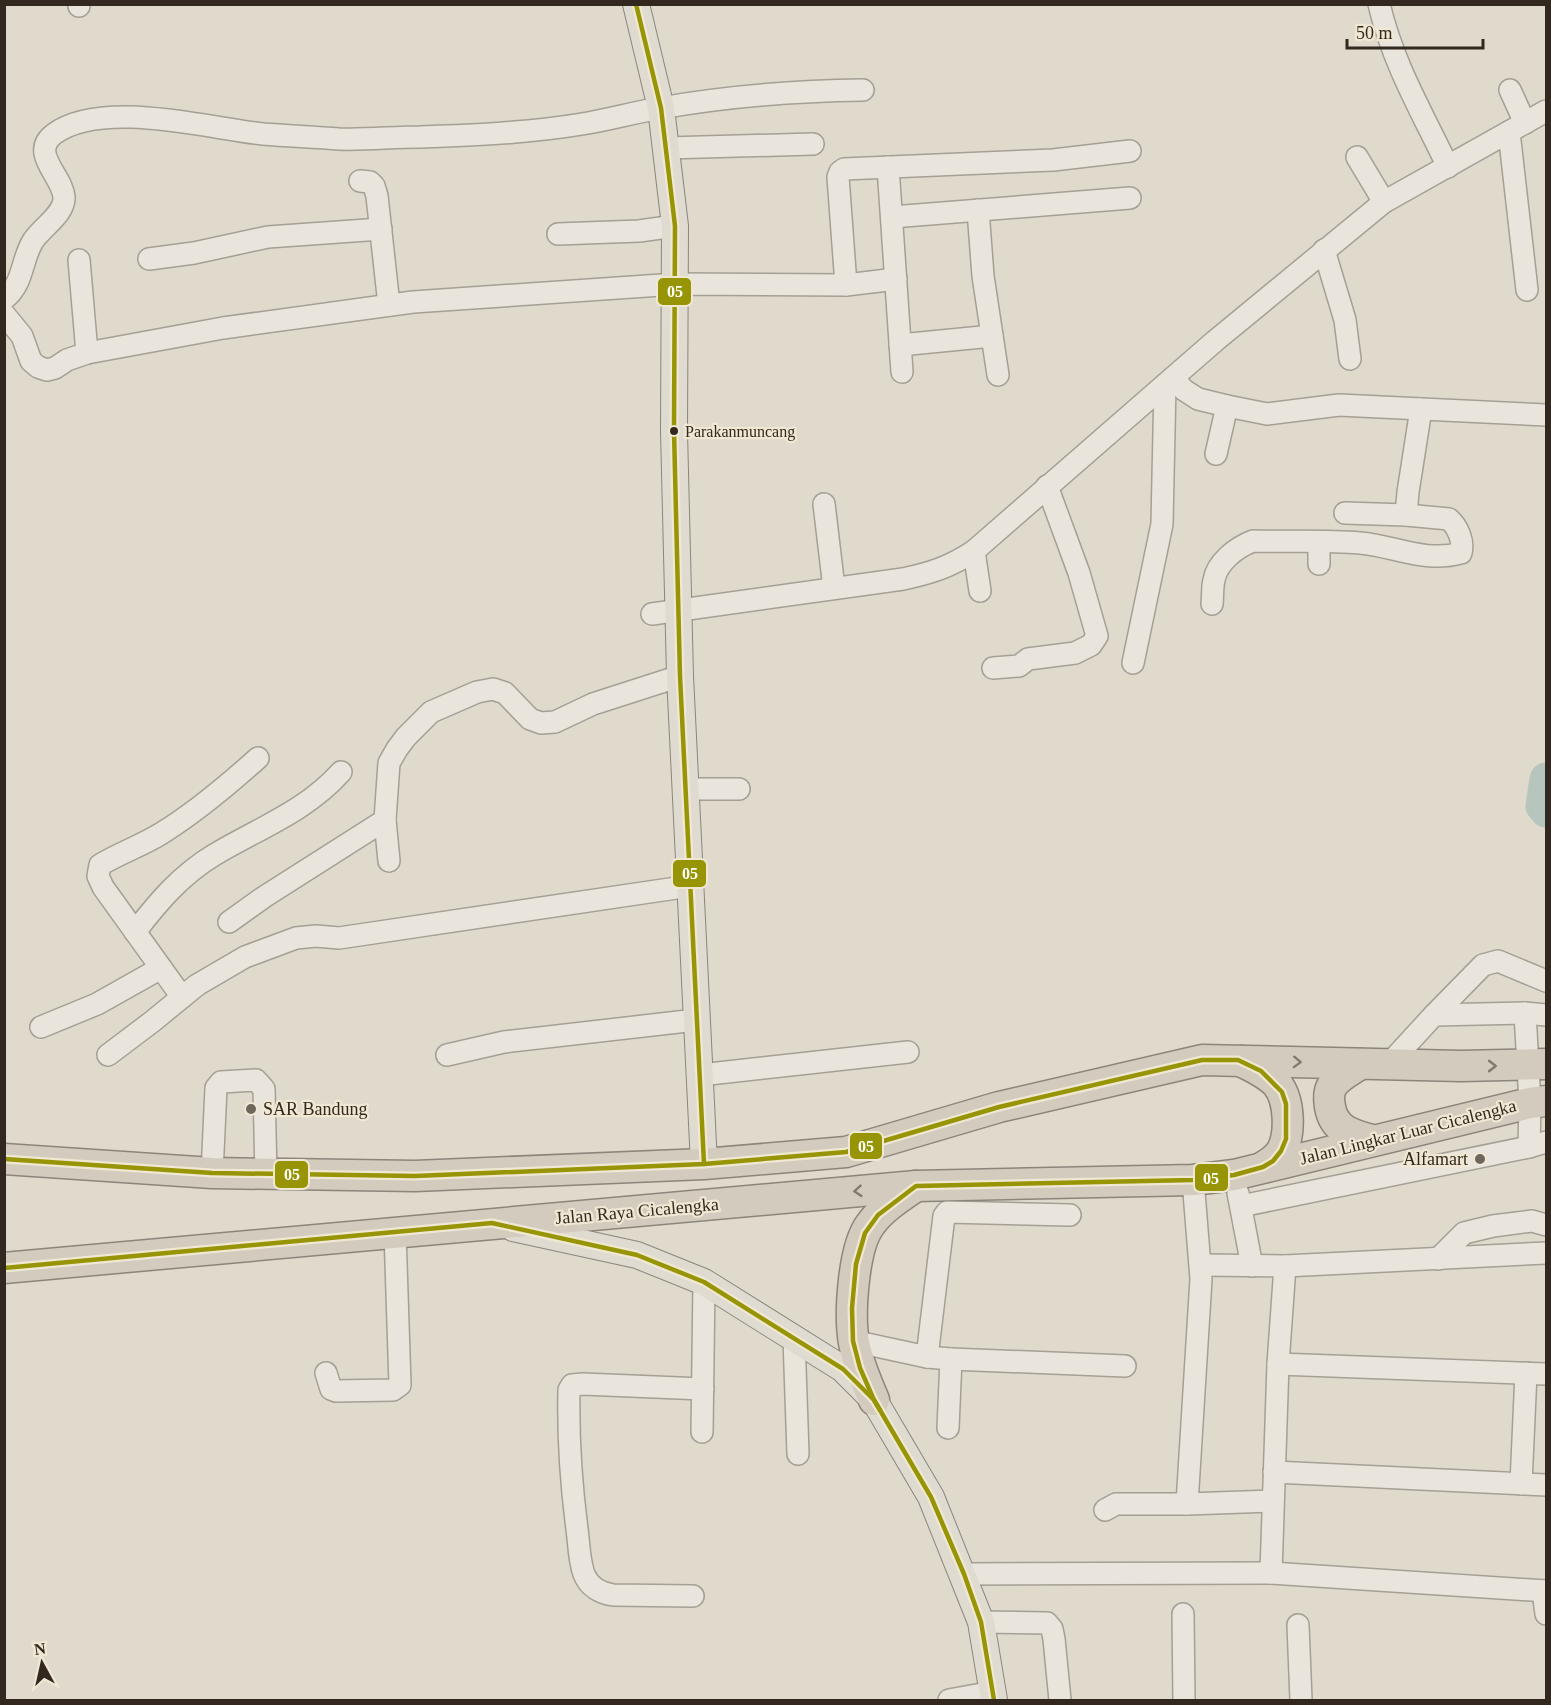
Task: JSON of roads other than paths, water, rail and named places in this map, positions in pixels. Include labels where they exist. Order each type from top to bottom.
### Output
[{"type":"highway","points":[[4,1159],[266,1175],[415,1176],[704,1164],[846,1152],[999,1107],[1202,1060],[1537,1065]]},
{"type":"highway","points":[[1238,1060],[1261,1071],[1275,1083],[1282,1092],[1286,1104],[1286,1139],[1281,1151],[1273,1161],[1263,1167]]},
{"type":"highway","points":[[1372,1140],[1352,1135],[1337,1125],[1331,1114],[1329,1101],[1331,1089],[1340,1078],[1374,1064]]},
{"type":"highway","name":"Jalan Lingkar Luar Cicalengka","points":[[1234,1174],[1538,1102]]},
{"type":"highway","name":"Jalan Raya Cicalengka","points":[[4,1268],[916,1186],[1192,1180],[1234,1174]]},
{"type":"highway","points":[[874,1400],[860,1368],[853,1341],[852,1308],[856,1264],[865,1233],[878,1215],[916,1186]]},
{"type":"main road","points":[[636,4],[661,108],[675,225],[674,431],[680,676],[704,1164]]},
{"type":"main road","points":[[492,1223],[637,1255],[704,1282],[843,1369],[874,1400],[931,1497],[964,1574],[981,1622],[993,1696]]},
{"type":"street","points":[[1379,4],[1406,83],[1448,167]]},
{"type":"street","points":[[4,298],[11,294],[21,279],[28,250],[33,242],[63,207],[61,186],[45,157],[44,148],[47,141],[54,134],[81,121],[144,117],[262,134],[342,139],[504,134],[583,124],[661,108],[759,94],[863,90]]},
{"type":"street","points":[[1510,90],[1517,128],[1527,290]]},
{"type":"street","points":[[652,614],[903,579],[952,565],[974,551],[1169,381],[1384,201],[1546,111]]},
{"type":"street","points":[[667,148],[813,144]]},
{"type":"street","points":[[846,285],[838,177],[844,168],[1053,160],[1130,151]]},
{"type":"street","points":[[1358,157],[1384,201]]},
{"type":"street","points":[[888,167],[902,372]]},
{"type":"street","points":[[360,181],[370,182],[374,186],[389,305]]},
{"type":"street","points":[[892,217],[1130,198]]},
{"type":"street","points":[[978,210],[983,276],[998,375]]},
{"type":"street","points":[[558,234],[639,231],[675,225]]},
{"type":"street","points":[[149,259],[194,253],[268,237],[381,229]]},
{"type":"street","points":[[1324,250],[1345,320],[1350,359]]},
{"type":"street","points":[[79,260],[87,353]]},
{"type":"street","points":[[4,314],[21,336],[31,361],[47,370],[87,353],[223,328],[389,305],[676,284],[846,285],[896,279]]},
{"type":"street","points":[[900,345],[992,336]]},
{"type":"street","points":[[1169,381],[1198,399],[1267,414],[1339,405],[1546,415]]},
{"type":"street","points":[[1133,663],[1162,524],[1169,381]]},
{"type":"street","points":[[1216,454],[1227,406]]},
{"type":"street","points":[[1406,515],[1421,409]]},
{"type":"street","points":[[993,668],[1019,666],[1028,659],[1075,653],[1091,645],[1097,636],[1079,573],[1047,486]]},
{"type":"street","points":[[824,504],[834,588]]},
{"type":"street","points":[[1212,604],[1214,578],[1231,554],[1253,541],[1360,543],[1411,555],[1453,555],[1461,553],[1463,548],[1459,532],[1449,519],[1345,513]]},
{"type":"street","points":[[1319,542],[1319,564]]},
{"type":"street","points":[[974,551],[980,591]]},
{"type":"street","points":[[389,861],[385,820],[389,764],[406,737],[431,712],[477,692],[493,689],[505,693],[530,719],[541,723],[555,722],[593,704],[680,676]]},
{"type":"street","points":[[182,997],[103,887],[98,876],[100,865],[162,834],[229,785],[258,758]]},
{"type":"street","points":[[135,932],[178,880],[213,856],[300,809],[328,787],[341,772]]},
{"type":"street","points":[[685,789],[739,789]]},
{"type":"street","points":[[229,922],[385,820]]},
{"type":"street","points":[[108,1055],[213,975],[245,957],[296,938],[316,936],[339,938],[690,886]]},
{"type":"street","points":[[1374,1064],[1434,1015],[1483,965],[1498,961],[1546,981]]},
{"type":"street","points":[[41,1028],[97,1004],[161,968]]},
{"type":"street","points":[[1241,1206],[1538,1144],[1537,1065],[1525,1014]]},
{"type":"street","points":[[1434,1015],[1546,1015]]},
{"type":"street","points":[[447,1055],[504,1042],[696,1020]]},
{"type":"street","points":[[700,1075],[908,1052]]},
{"type":"street","points":[[212,1173],[216,1088],[221,1082],[256,1080],[264,1089],[266,1175]]},
{"type":"street","points":[[1234,1174],[1252,1266]]},
{"type":"street","points":[[1188,1504],[1202,1265],[1192,1180]]},
{"type":"street","points":[[927,1357],[944,1216],[947,1212],[1070,1215]]},
{"type":"street","points":[[1438,1259],[1464,1233],[1493,1226],[1532,1221],[1546,1225]]},
{"type":"street","points":[[326,1373],[331,1389],[336,1391],[393,1390],[400,1385],[395,1232]]},
{"type":"street","points":[[1202,1265],[1285,1266],[1546,1253]]},
{"type":"street","points":[[1271,1573],[1278,1364],[1285,1266]]},
{"type":"street","points":[[702,1432],[704,1282]]},
{"type":"street","points":[[794,1338],[798,1454]]},
{"type":"street","points":[[853,1341],[927,1357],[1125,1366]]},
{"type":"street","points":[[948,1428],[951,1359]]},
{"type":"street","points":[[1278,1364],[1536,1374],[1521,1484]]},
{"type":"street","points":[[693,1596],[613,1595],[604,1593],[588,1581],[584,1574],[573,1497],[569,1390],[572,1385],[583,1384],[703,1389]]},
{"type":"street","points":[[1274,1472],[1546,1485]]},
{"type":"street","points":[[1105,1510],[1116,1504],[1272,1501]]},
{"type":"street","points":[[964,1574],[1271,1573],[1545,1591],[1546,1614]]},
{"type":"street","points":[[1183,1614],[1184,1701]]},
{"type":"street","points":[[981,1622],[1047,1623],[1052,1629],[1054,1639],[1060,1701]]},
{"type":"street","points":[[1298,1625],[1301,1701]]},
{"type":"street","points":[[950,1701],[993,1696]]},
{"type":"waterway","points":[[1546,779],[1542,806],[1546,811]]},
{"type":"place","name":"Parakanmuncang","points":[[674,431]]},
{"type":"place","name":"SAR Bandung","points":[[251,1109]]},
{"type":"place","name":"Alfamart","points":[[1480,1159]]}]
